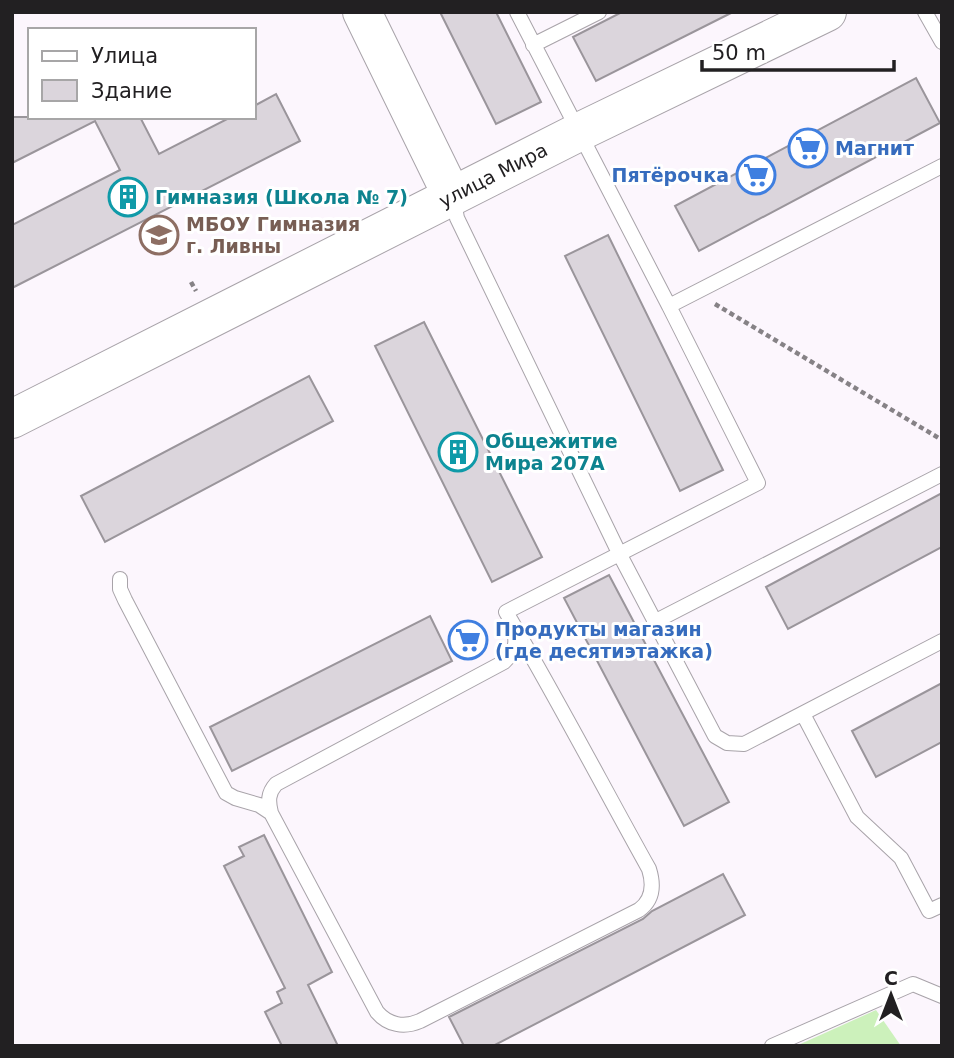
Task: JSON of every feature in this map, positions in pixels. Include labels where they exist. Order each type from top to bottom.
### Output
[{"type":"street","points":[[362,12],[452,196]]},
{"type":"street","name":"улица Мира","points":[[12,419],[579,132],[827,12]]},
{"type":"lane","points":[[512,622],[516,646],[512,655],[504,662],[276,784],[269,797],[271,813],[377,1012],[383,1019],[396,1024],[408,1025],[420,1021],[639,910],[647,903],[652,892],[649,869],[540,672],[512,622],[506,612],[758,483],[517,12]]},
{"type":"lane","points":[[533,45],[599,12]]},
{"type":"lane","points":[[925,12],[942,42]]},
{"type":"lane","points":[[669,306],[942,166]]},
{"type":"lane","points":[[452,196],[457,218],[620,555],[709,730],[720,740],[733,745],[744,744],[942,641]]},
{"type":"lane","points":[[654,622],[942,474]]},
{"type":"lane","points":[[120,579],[120,589],[125,600],[226,793],[259,805],[271,813]]},
{"type":"lane","points":[[504,662],[520,661],[540,672]]},
{"type":"lane","points":[[803,714],[857,817],[901,858],[929,911],[942,905]]},
{"type":"lane","points":[[772,1046],[914,984],[942,996]]},
{"type":"path","points":[[695,292],[942,440]]},
{"type":"green space","points":[[876,1010],[901,1046],[796,1046]]},
{"type":"building","points":[[440,12],[496,12],[541,102],[496,124]]},
{"type":"building","points":[[622,12],[733,12],[596,81],[573,37]]},
{"type":"building","points":[[916,78],[940,123],[699,251],[675,206]]},
{"type":"building","name":"Гимназия (Школа № 7)","points":[[276,94],[300,141],[12,288],[12,225],[120,170],[95,121],[12,163],[12,117],[141,119],[159,154],[227,119],[256,119],[256,105]]},
{"type":"building","points":[[608,235],[723,470],[680,491],[565,256]]},
{"type":"building","name":"Общежитие Мира 207А","points":[[424,322],[542,557],[492,582],[375,346]]},
{"type":"building","points":[[309,376],[333,421],[105,542],[81,496]]},
{"type":"building","points":[[942,493],[942,547],[788,629],[766,587]]},
{"type":"building","points":[[609,575],[729,802],[684,826],[564,598]]},
{"type":"building","points":[[430,616],[452,661],[232,771],[210,727]]},
{"type":"building","points":[[942,683],[942,742],[876,777],[852,731]]},
{"type":"building","points":[[264,835],[332,972],[308,985],[338,1046],[282,1046],[265,1012],[282,1003],[277,992],[285,988],[224,866],[244,856],[239,847]]},
{"type":"building","points":[[723,874],[745,915],[493,1046],[464,1046],[449,1017],[643,919],[652,911]]},
{"type":"place","name":"Магнит","points":[[808,148]]},
{"type":"place","name":"Пятёрочка","points":[[756,175]]},
{"type":"place","name":"Гимназия (Школа № 7)","points":[[128,197]]},
{"type":"place","name":"МБОУ Гимназия г. Ливны","points":[[159,235]]},
{"type":"place","name":"Общежитие Мира 207А","points":[[458,452]]},
{"type":"place","name":"Продукты магазин (где десятиэтажка)","points":[[468,640]]}]
